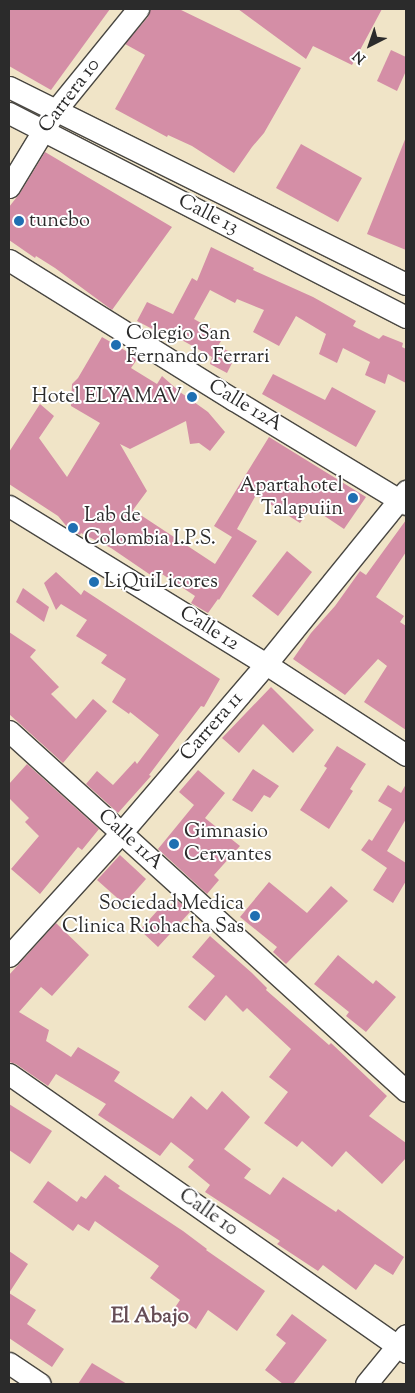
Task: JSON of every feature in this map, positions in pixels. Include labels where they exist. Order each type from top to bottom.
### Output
[{"type":"street","name":"Carrera 10","points":[[9,187],[56,111],[138,9]]},
{"type":"street","name":"Calle 13","points":[[9,88],[406,283]]},
{"type":"street","name":"Calle 13","points":[[9,112],[406,317]]},
{"type":"street","name":"Calle 12A","points":[[9,260],[234,400],[404,498]]},
{"type":"street","name":"Carrera 11","points":[[9,956],[122,832],[266,664],[404,498]]},
{"type":"street","name":"Calle 12","points":[[9,506],[266,664],[406,756]]},
{"type":"street","name":"Calle 11A","points":[[9,731],[406,1091]]},
{"type":"street","name":"Calle 10","points":[[9,1074],[403,1344]]},
{"type":"street","points":[[366,1384],[403,1344]]},
{"type":"street","points":[[9,1363],[40,1384]]},
{"type":"building","points":[[9,9],[110,9],[51,90],[9,66]]},
{"type":"building","points":[[150,9],[179,9],[301,68],[264,133],[234,173],[192,146],[168,135],[167,137],[115,109],[145,55],[125,44],[148,17]]},
{"type":"building","points":[[238,9],[382,9],[352,65],[313,46],[306,59]]},
{"type":"building","points":[[391,50],[406,57],[406,71],[397,91],[377,81]]},
{"type":"building","points":[[406,137],[406,250],[367,234]]},
{"type":"building","points":[[301,144],[362,178],[338,222],[276,188]]},
{"type":"building","points":[[45,152],[172,227],[112,310],[55,268],[36,256],[35,258],[9,240],[9,207],[20,193]]},
{"type":"building","points":[[211,247],[254,268],[253,270],[313,297],[356,321],[353,326],[379,339],[383,335],[403,343],[402,347],[406,349],[406,383],[388,374],[385,384],[365,375],[370,362],[343,348],[337,363],[319,354],[326,334],[296,316],[279,346],[253,332],[264,310],[237,299],[235,303],[210,290],[194,319],[224,336],[218,346],[236,355],[227,373],[210,364],[212,357],[164,330],[162,334],[137,321],[147,302],[173,314],[192,278],[197,281]]},
{"type":"building","points":[[102,337],[138,358],[131,368],[157,384],[162,376],[180,392],[208,412],[225,432],[210,451],[199,443],[190,444],[186,421],[130,449],[120,444],[147,491],[133,510],[215,564],[232,537],[214,526],[269,437],[366,497],[344,529],[311,507],[300,523],[256,495],[237,529],[257,541],[219,600],[208,613],[191,603],[195,596],[159,572],[155,578],[111,548],[68,528],[58,516],[9,484],[9,452],[40,404],[54,416],[39,438],[67,477],[100,423],[71,406],[72,384],[78,378]]},
{"type":"building","points":[[273,374],[325,400],[332,387],[376,411],[356,447],[262,394]]},
{"type":"building","points":[[406,520],[406,552],[376,597],[404,616],[400,622],[406,626],[406,730],[364,702],[387,666],[378,659],[345,695],[293,659],[360,571],[366,575]]},
{"type":"building","points":[[287,551],[312,572],[278,616],[252,596]]},
{"type":"building","points":[[56,572],[81,595],[84,590],[220,679],[204,707],[201,706],[149,775],[151,776],[118,813],[86,784],[97,771],[113,785],[135,761],[137,764],[159,735],[130,712],[129,714],[112,702],[126,679],[101,663],[107,655],[76,636],[87,620],[61,604],[56,610],[44,583]]},
{"type":"building","points":[[23,588],[49,607],[44,622],[16,602]]},
{"type":"building","points":[[9,632],[36,650],[30,657],[59,687],[51,694],[76,719],[93,699],[107,711],[63,763],[9,714]]},
{"type":"building","points":[[271,687],[314,730],[293,753],[263,724],[239,753],[222,738]]},
{"type":"building","points":[[337,746],[366,764],[350,789],[353,791],[329,829],[300,810],[327,768],[324,766]]},
{"type":"building","points":[[27,764],[99,829],[82,850],[78,847],[40,894],[11,869],[39,836],[25,822],[29,818],[9,798],[9,784]]},
{"type":"building","points":[[253,769],[279,786],[270,798],[264,795],[252,812],[232,800]]},
{"type":"building","points":[[198,770],[225,793],[205,818],[240,846],[214,875],[219,880],[207,894],[158,849],[194,805],[179,792]]},
{"type":"building","points":[[406,784],[406,819],[387,851],[406,863],[406,881],[393,903],[373,890],[387,868],[361,850],[369,839],[372,841],[392,809],[378,801],[388,785],[401,793]]},
{"type":"building","points":[[120,855],[146,879],[124,904],[97,880]]},
{"type":"building","points":[[269,882],[307,913],[331,886],[348,901],[286,964],[273,952],[277,947],[240,917]]},
{"type":"building","points":[[176,899],[190,912],[158,947],[140,930],[166,901],[171,905]]},
{"type":"building","points":[[56,923],[89,955],[52,996],[41,987],[19,1012],[49,1030],[46,1041],[71,1057],[78,1047],[120,1072],[114,1081],[173,1119],[191,1096],[207,1110],[222,1091],[250,1117],[224,1149],[251,1169],[244,1178],[270,1195],[283,1177],[336,1212],[338,1209],[404,1257],[393,1275],[375,1264],[356,1290],[323,1265],[318,1271],[277,1244],[280,1241],[205,1192],[210,1185],[188,1167],[194,1160],[171,1142],[160,1156],[98,1115],[106,1104],[56,1074],[48,1086],[16,1064],[9,1062],[9,975]]},
{"type":"building","points":[[210,936],[252,973],[267,988],[266,990],[329,1045],[331,1043],[387,1096],[369,1116],[406,1143],[406,1158],[382,1184],[346,1151],[332,1167],[302,1141],[297,1147],[264,1123],[288,1092],[269,1077],[291,1049],[247,1008],[243,1012],[226,995],[205,1021],[188,1007],[215,976],[192,957]]},
{"type":"building","points":[[338,955],[373,984],[376,980],[396,997],[366,1032],[346,1016],[349,1012],[314,984]]},
{"type":"building","points":[[9,1104],[52,1131],[30,1164],[9,1150]]},
{"type":"building","points":[[105,1175],[120,1186],[118,1188],[183,1231],[206,1250],[265,1291],[237,1331],[208,1310],[196,1329],[172,1312],[180,1300],[150,1278],[159,1266],[95,1221],[89,1231],[78,1224],[73,1231],[33,1202],[48,1181],[77,1202],[81,1196],[86,1199]]},
{"type":"building","points":[[9,1251],[28,1264],[9,1293]]},
{"type":"building","points":[[9,1293],[36,1310],[27,1324],[64,1349],[52,1367],[9,1338]]},
{"type":"building","points":[[292,1314],[327,1340],[293,1384],[283,1384],[265,1370],[286,1343],[276,1335]]},
{"type":"building","points":[[92,1363],[127,1384],[78,1384]]},
{"type":"place","name":"tunebo","points":[[19,221]]},
{"type":"place","name":"Colegio San Fernando Ferrari","points":[[116,345]]},
{"type":"place","name":"Hotel ELYAMAV","points":[[192,397]]},
{"type":"place","name":"Apartahotel Talapuiin","points":[[353,498]]},
{"type":"place","name":"Lab de Colombia I.P.S.","points":[[73,528]]},
{"type":"place","name":"LiQuiLicores","points":[[94,582]]},
{"type":"place","name":"Gimnasio Cervantes","points":[[174,844]]},
{"type":"place","name":"Sociedad Medica Clinica Riohacha Sas","points":[[255,916]]},
{"type":"district","name":"El Abajo","points":[[150,1317]]}]
